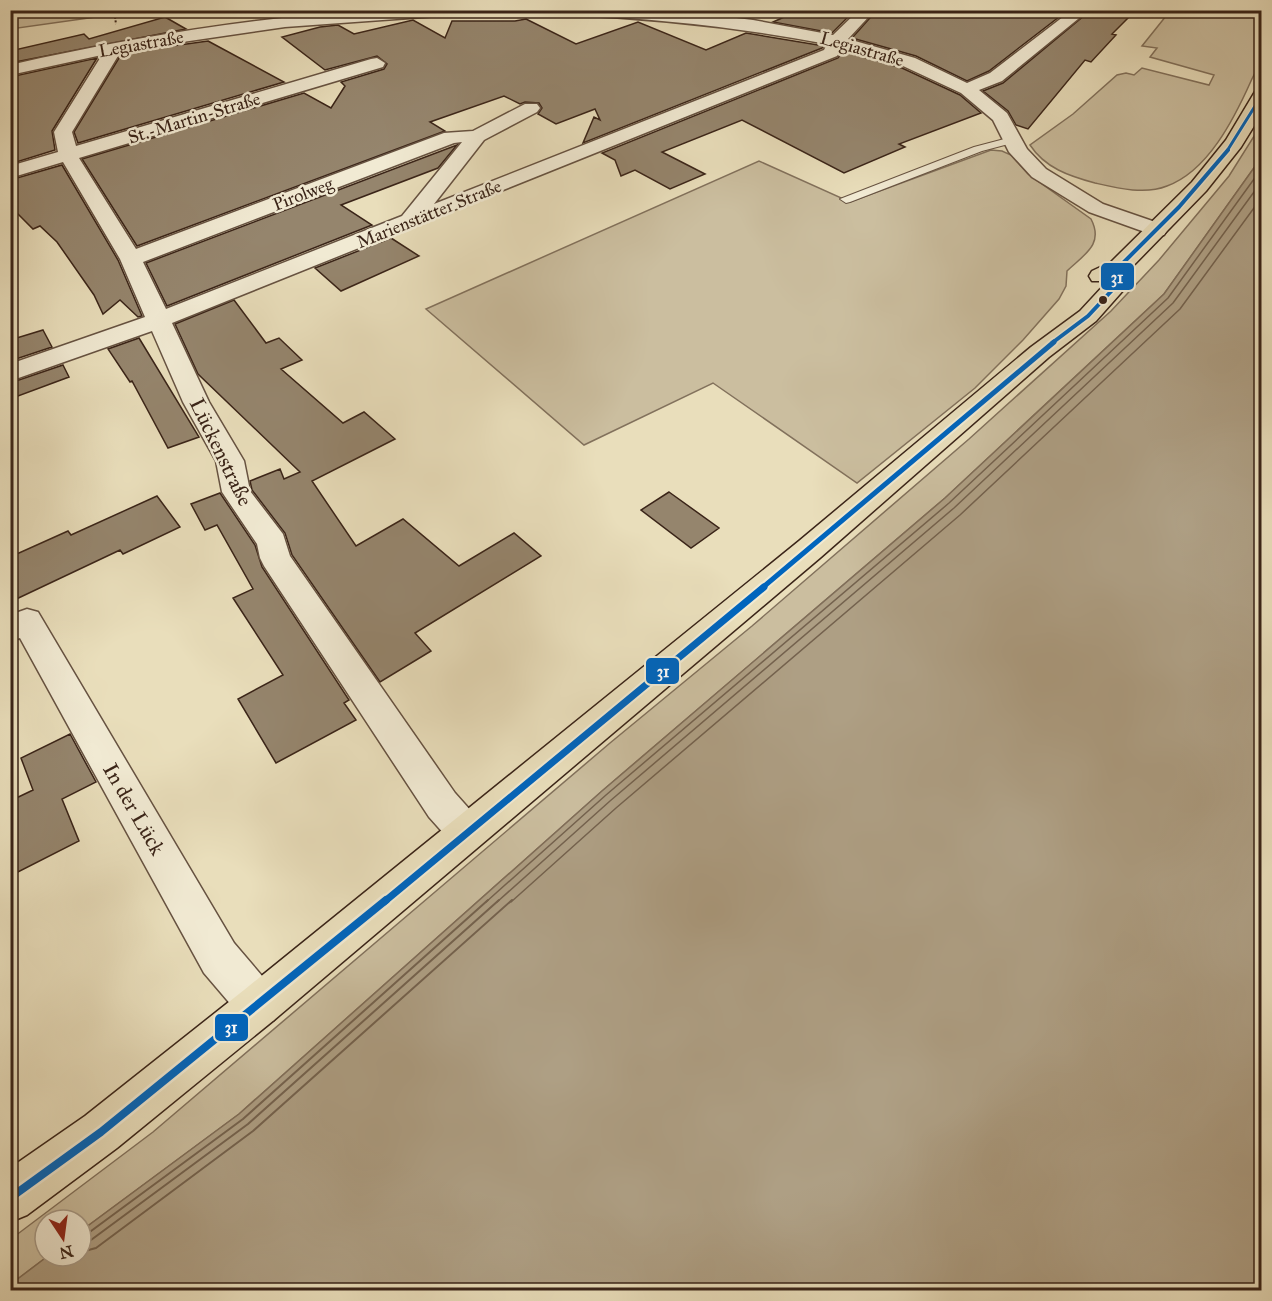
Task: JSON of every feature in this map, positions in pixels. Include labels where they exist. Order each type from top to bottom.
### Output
[{"type":"main road","points":[[10,1198],[101,1132],[259,1005],[803,554],[1040,352],[1066,308],[1094,279],[1119,267],[1156,230],[1155,207],[1207,177],[1232,145],[1262,94]]},
{"type":"street","name":"Legiastraße","points":[[10,70],[114,49],[286,22],[452,10]]},
{"type":"street","name":"Legiastraße","points":[[575,10],[715,20],[786,30],[837,41],[909,62],[967,89],[1001,117],[1012,140],[1030,165],[1096,208],[1156,230]]},
{"type":"street","name":"Marienstätter Straße","points":[[10,373],[159,320],[831,53],[837,41],[868,10]]},
{"type":"street","points":[[967,89],[996,77],[1082,10]]},
{"type":"street","name":"Lückenstraße","points":[[114,49],[63,132],[68,155],[131,259],[196,402],[230,461],[236,492],[272,542],[275,558],[442,805],[467,833]]},
{"type":"street","name":"St.-Martin-Straße","points":[[10,172],[377,63]]},
{"type":"street","points":[[408,222],[477,136],[531,108]]},
{"type":"street","name":"Pirolweg","points":[[131,259],[451,138],[477,136]]},
{"type":"street","name":"Legiastraße","points":[[1059,184],[1155,207]]},
{"type":"street","name":"In der Lück","points":[[10,629],[27,621],[219,958],[259,1005]]},
{"type":"lane","points":[[846,199],[978,149],[1012,140]]},
{"type":"shaded area","points":[[11,10],[138,10],[138,11],[11,29]]},
{"type":"shaded area","points":[[1170,11],[1261,11],[1263,45],[1260,63],[1228,127],[1207,156],[1182,179],[1150,190],[1131,190],[1085,180],[1058,170],[1043,160],[1030,145],[1073,114],[1117,75],[1126,73],[1134,75],[1142,68],[1209,85],[1214,75],[1150,57],[1157,48],[1142,46]]},
{"type":"shaded area","points":[[1261,125],[1261,158],[1164,294],[945,498],[602,791],[239,1114],[93,1222],[93,1208],[52,1208],[153,1132],[610,743],[752,626],[969,439],[1111,311],[1159,260],[1229,176]]},
{"type":"shaded area","points":[[991,150],[1011,155],[1028,174],[1091,219],[1095,235],[1094,242],[1086,254],[1067,271],[1066,286],[1059,299],[1023,340],[975,388],[857,483],[713,383],[584,445],[426,309],[759,161],[850,202]]},
{"type":"shaded area","points":[[33,1222],[33,1267],[11,1284],[11,1239]]},
{"type":"water","points":[[1261,158],[1261,1290],[11,1290],[11,1284],[33,1267],[93,1268],[93,1222],[239,1114],[602,791],[945,498],[1164,294]]},
{"type":"building","points":[[800,10],[855,10],[832,33],[773,22]]},
{"type":"building","points":[[877,10],[1068,10],[989,71],[967,81],[916,56],[852,38]]},
{"type":"building","points":[[1091,10],[1136,10],[1112,34],[1116,35],[1091,62],[1085,60],[1028,129],[1016,125],[1008,111],[983,91],[1003,83]]},
{"type":"building","points":[[165,17],[186,29],[10,63],[10,51],[84,34],[89,39]]},
{"type":"building","points":[[526,19],[576,44],[638,22],[706,50],[746,33],[824,46],[583,143],[594,117],[600,120],[595,109],[556,124],[538,114],[542,108],[539,103],[520,104],[504,96],[430,122],[445,131],[137,246],[82,159],[304,93],[331,108],[345,86],[341,82],[384,69],[387,64],[377,56],[325,70],[282,37],[320,27],[338,25],[354,34],[413,20],[445,38],[452,21]]},
{"type":"building","points":[[208,41],[284,82],[78,143],[74,132],[122,53]]},
{"type":"building","points":[[843,51],[902,68],[960,95],[981,113],[899,144],[905,147],[844,173],[742,120],[662,152],[705,174],[670,189],[635,170],[621,176],[615,160],[602,153],[838,58]]},
{"type":"building","points":[[97,58],[52,131],[55,150],[10,164],[10,77]]},
{"type":"building","points":[[457,145],[438,168],[341,205],[372,225],[167,306],[146,263]]},
{"type":"building","points":[[62,165],[118,260],[142,316],[138,317],[120,300],[103,314],[94,295],[57,242],[40,226],[33,229],[10,206],[10,180]]},
{"type":"building","points":[[391,238],[419,256],[341,291],[315,268]]},
{"type":"building","points":[[234,300],[266,343],[279,338],[302,360],[281,369],[343,423],[364,412],[395,439],[312,481],[356,546],[403,519],[459,566],[514,533],[541,556],[415,633],[431,651],[380,682],[292,555],[285,533],[252,490],[250,481],[280,469],[284,479],[300,472],[198,374],[175,324]]},
{"type":"building","points":[[43,330],[52,347],[10,361],[10,340]]},
{"type":"building","points":[[139,338],[199,437],[168,448],[132,381],[130,382],[108,349]]},
{"type":"building","points":[[63,365],[69,377],[10,399],[10,383]]},
{"type":"building","points":[[669,492],[719,528],[691,548],[641,510]]},
{"type":"building","points":[[220,493],[255,545],[262,567],[349,700],[344,703],[356,720],[276,763],[238,699],[283,675],[233,598],[253,589],[217,525],[205,530],[191,504]]},
{"type":"building","points":[[157,496],[180,527],[123,554],[120,550],[10,602],[10,557],[68,531],[71,535]]},
{"type":"building","points":[[70,734],[96,782],[62,799],[79,841],[10,876],[10,801],[33,790],[21,758]]},
{"type":"transit line","name":"31","points":[[10,1198],[101,1132],[259,1005],[810,549],[1040,352],[1088,316],[1116,286],[1119,267],[1217,165],[1249,119],[1262,95]]}]
